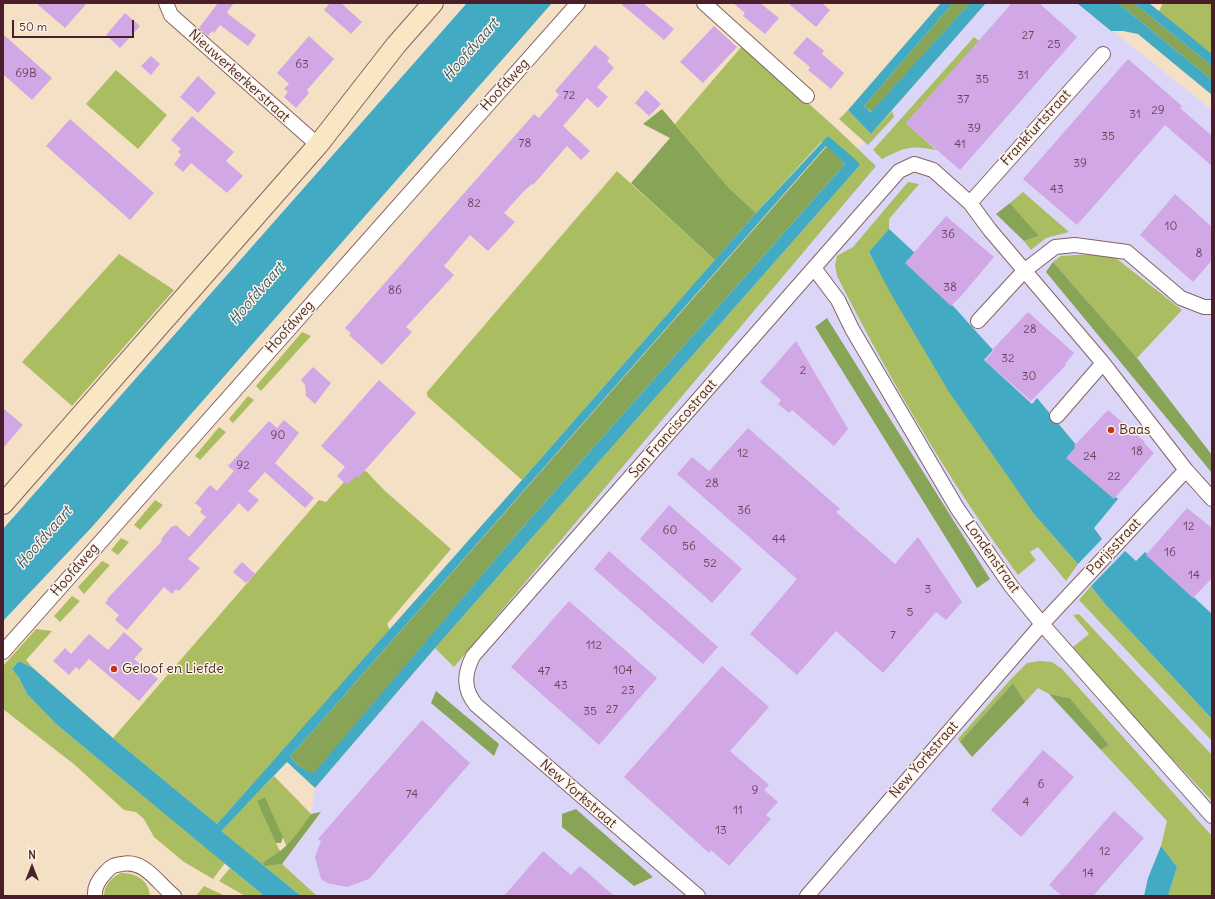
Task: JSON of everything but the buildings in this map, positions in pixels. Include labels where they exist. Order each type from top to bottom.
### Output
[{"type":"street","name":"Nieuwerkerkerstraat","points":[[166,3],[171,15],[318,145]]},
{"type":"street","points":[[3,504],[318,145],[396,45],[433,3]]},
{"type":"street","name":"Hoofdweg","points":[[3,652],[578,3]]},
{"type":"street","points":[[704,3],[808,96]]},
{"type":"street","name":"Frankfurtstraat","points":[[970,203],[1103,54]]},
{"type":"street","name":"San Franciscostraat","points":[[466,687],[466,670],[473,656],[894,176],[906,166],[914,164],[927,167],[933,170],[970,203]]},
{"type":"street","points":[[970,203],[1024,271],[1103,363],[1186,470],[1212,500]]},
{"type":"street","points":[[978,321],[1024,271],[1055,247],[1075,245],[1127,252],[1181,298],[1204,307],[1212,307]]},
{"type":"street","name":"Londenstraat","points":[[814,268],[838,300],[852,329],[957,508],[1011,586],[1042,624],[1212,816]]},
{"type":"street","points":[[1057,416],[1103,363]]},
{"type":"street","name":"Parijsstraat","points":[[1042,624],[1186,470]]},
{"type":"street","name":"New Yorkstraat","points":[[807,896],[1042,624]]},
{"type":"street","name":"New Yorkstraat","points":[[466,687],[471,699],[483,712],[698,896]]},
{"type":"street","points":[[95,896],[94,891],[100,877],[111,866],[128,862],[145,868],[172,896]]},
{"type":"shaded area","points":[[986,3],[1078,3],[1212,110],[1212,896],[317,896],[282,864],[321,813],[311,814],[315,788],[871,134]]},
{"type":"green space","points":[[953,3],[970,3],[872,112],[864,106]]},
{"type":"green space","points":[[1118,3],[1134,3],[1212,66],[1212,80]]},
{"type":"green space","points":[[1163,3],[1212,3],[1212,54],[1158,13]]},
{"type":"green space","points":[[974,37],[979,41],[906,123],[936,150],[914,147],[908,148],[882,159],[873,150]]},
{"type":"green space","points":[[743,45],[876,166],[454,667],[435,648],[860,165],[821,142],[756,213],[729,188],[675,124]]},
{"type":"green space","points":[[116,70],[167,115],[138,149],[86,104]]},
{"type":"green space","points":[[662,109],[729,188],[756,213],[715,260],[631,183],[670,138],[643,124]]},
{"type":"green space","points":[[848,110],[871,134],[892,111],[894,117],[868,145],[839,119]]},
{"type":"green space","points":[[827,146],[845,164],[522,528],[313,775],[299,766],[290,757]]},
{"type":"green space","points":[[617,171],[715,260],[522,480],[427,396],[427,392]]},
{"type":"green space","points":[[908,182],[919,184],[889,219],[889,229],[869,253],[1034,514],[1078,564],[1066,581],[1038,547],[1030,552],[1036,560],[1018,575],[944,467],[899,392],[837,276],[835,265],[837,256],[853,247]]},
{"type":"green space","points":[[1023,192],[1069,232],[1046,238],[1031,250],[1024,241],[1039,236],[1010,203]]},
{"type":"green space","points":[[1010,203],[1039,236],[1024,241],[996,214]]},
{"type":"green space","points":[[119,254],[174,290],[72,406],[22,362]]},
{"type":"green space","points":[[1092,254],[1107,255],[1117,259],[1182,310],[1137,358],[1053,262],[1061,256]]},
{"type":"green space","points":[[1053,262],[1137,358],[1212,455],[1212,473],[1046,272]]},
{"type":"green space","points":[[827,318],[990,579],[977,588],[815,327]]},
{"type":"green space","points":[[302,332],[311,336],[261,391],[256,386]]},
{"type":"green space","points":[[248,396],[254,400],[233,423],[229,419]]},
{"type":"green space","points":[[219,427],[226,432],[200,460],[195,456]]},
{"type":"green space","points":[[366,471],[384,490],[451,549],[387,624],[390,630],[217,824],[113,738],[319,500],[326,502],[353,472]]},
{"type":"green space","points":[[155,500],[163,505],[140,530],[134,525]]},
{"type":"green space","points":[[121,538],[129,542],[118,555],[111,550]]},
{"type":"green space","points":[[102,561],[110,565],[84,594],[78,587]]},
{"type":"green space","points":[[1091,586],[1105,604],[1212,719],[1212,741],[1079,600]]},
{"type":"green space","points":[[72,596],[80,601],[60,622],[54,616]]},
{"type":"green space","points":[[1079,614],[1212,755],[1212,801],[1135,719],[1073,647],[1089,634],[1073,615]]},
{"type":"green space","points":[[36,629],[52,631],[26,660],[33,668],[19,661],[12,669],[19,678],[27,694],[56,724],[225,863],[213,879],[184,862],[154,837],[144,819],[136,812],[124,810],[75,765],[3,709],[3,666]]},
{"type":"green space","points":[[1039,661],[1052,662],[1062,669],[1212,836],[1212,896],[1168,896],[1177,867],[1161,846],[1167,821],[1101,750],[1109,745],[1070,698],[1049,694],[1038,688],[1025,702],[1013,683],[960,742],[958,739],[1010,680],[1027,663]]},
{"type":"green space","points":[[1013,683],[1025,702],[972,757],[960,742]]},
{"type":"green space","points":[[436,691],[499,744],[494,756],[431,703]]},
{"type":"green space","points":[[1049,694],[1070,698],[1109,745],[1101,750]]},
{"type":"green space","points":[[274,776],[311,814],[287,847],[265,797],[276,843],[281,853],[263,862],[264,865],[282,864],[317,896],[301,896],[220,831]]},
{"type":"green space","points":[[265,797],[283,837],[281,843],[276,843],[257,801]]},
{"type":"green space","points":[[576,809],[653,877],[634,886],[562,827],[562,814]]},
{"type":"green space","points":[[321,812],[282,864],[264,866],[263,862],[285,847],[311,814]]},
{"type":"green space","points":[[230,868],[264,896],[245,896],[219,881]]},
{"type":"green space","points":[[121,873],[132,874],[141,878],[149,890],[150,896],[104,896],[105,888],[109,882]]},
{"type":"green space","points":[[204,886],[225,896],[196,896]]},
{"type":"water","name":"Hoofdvaart","points":[[467,3],[552,3],[91,528],[3,621],[3,529]]},
{"type":"water","points":[[941,3],[953,3],[864,106],[871,112],[970,3],[986,3],[871,134],[848,110]]},
{"type":"water","points":[[1077,3],[1118,3],[1212,80],[1212,95],[1138,34],[1123,31],[1111,31]]},
{"type":"water","points":[[1134,3],[1149,3],[1212,54],[1212,66]]},
{"type":"water","points":[[828,136],[860,165],[435,648],[315,788],[287,762],[221,831],[301,896],[264,896],[56,724],[27,694],[19,678],[12,669],[19,661],[33,668],[113,738],[217,824],[756,213]],"holes":[[[826,146],[845,164],[522,528],[313,774],[299,766],[290,757]]]},
{"type":"water","points":[[889,229],[915,253],[906,263],[954,307],[993,350],[984,360],[1032,404],[1037,398],[1077,446],[1069,455],[1118,499],[1094,528],[1102,539],[1078,564],[1034,514],[949,392],[891,294],[869,252]]},
{"type":"water","points":[[1125,551],[1136,561],[1145,552],[1212,614],[1212,719],[1105,604],[1091,586]]},
{"type":"water","points":[[1161,846],[1177,867],[1168,896],[1144,896],[1148,878]]},
{"type":"place","name":"Baas","points":[[1111,430]]},
{"type":"place","name":"Geloof en Liefde","points":[[114,669]]}]
